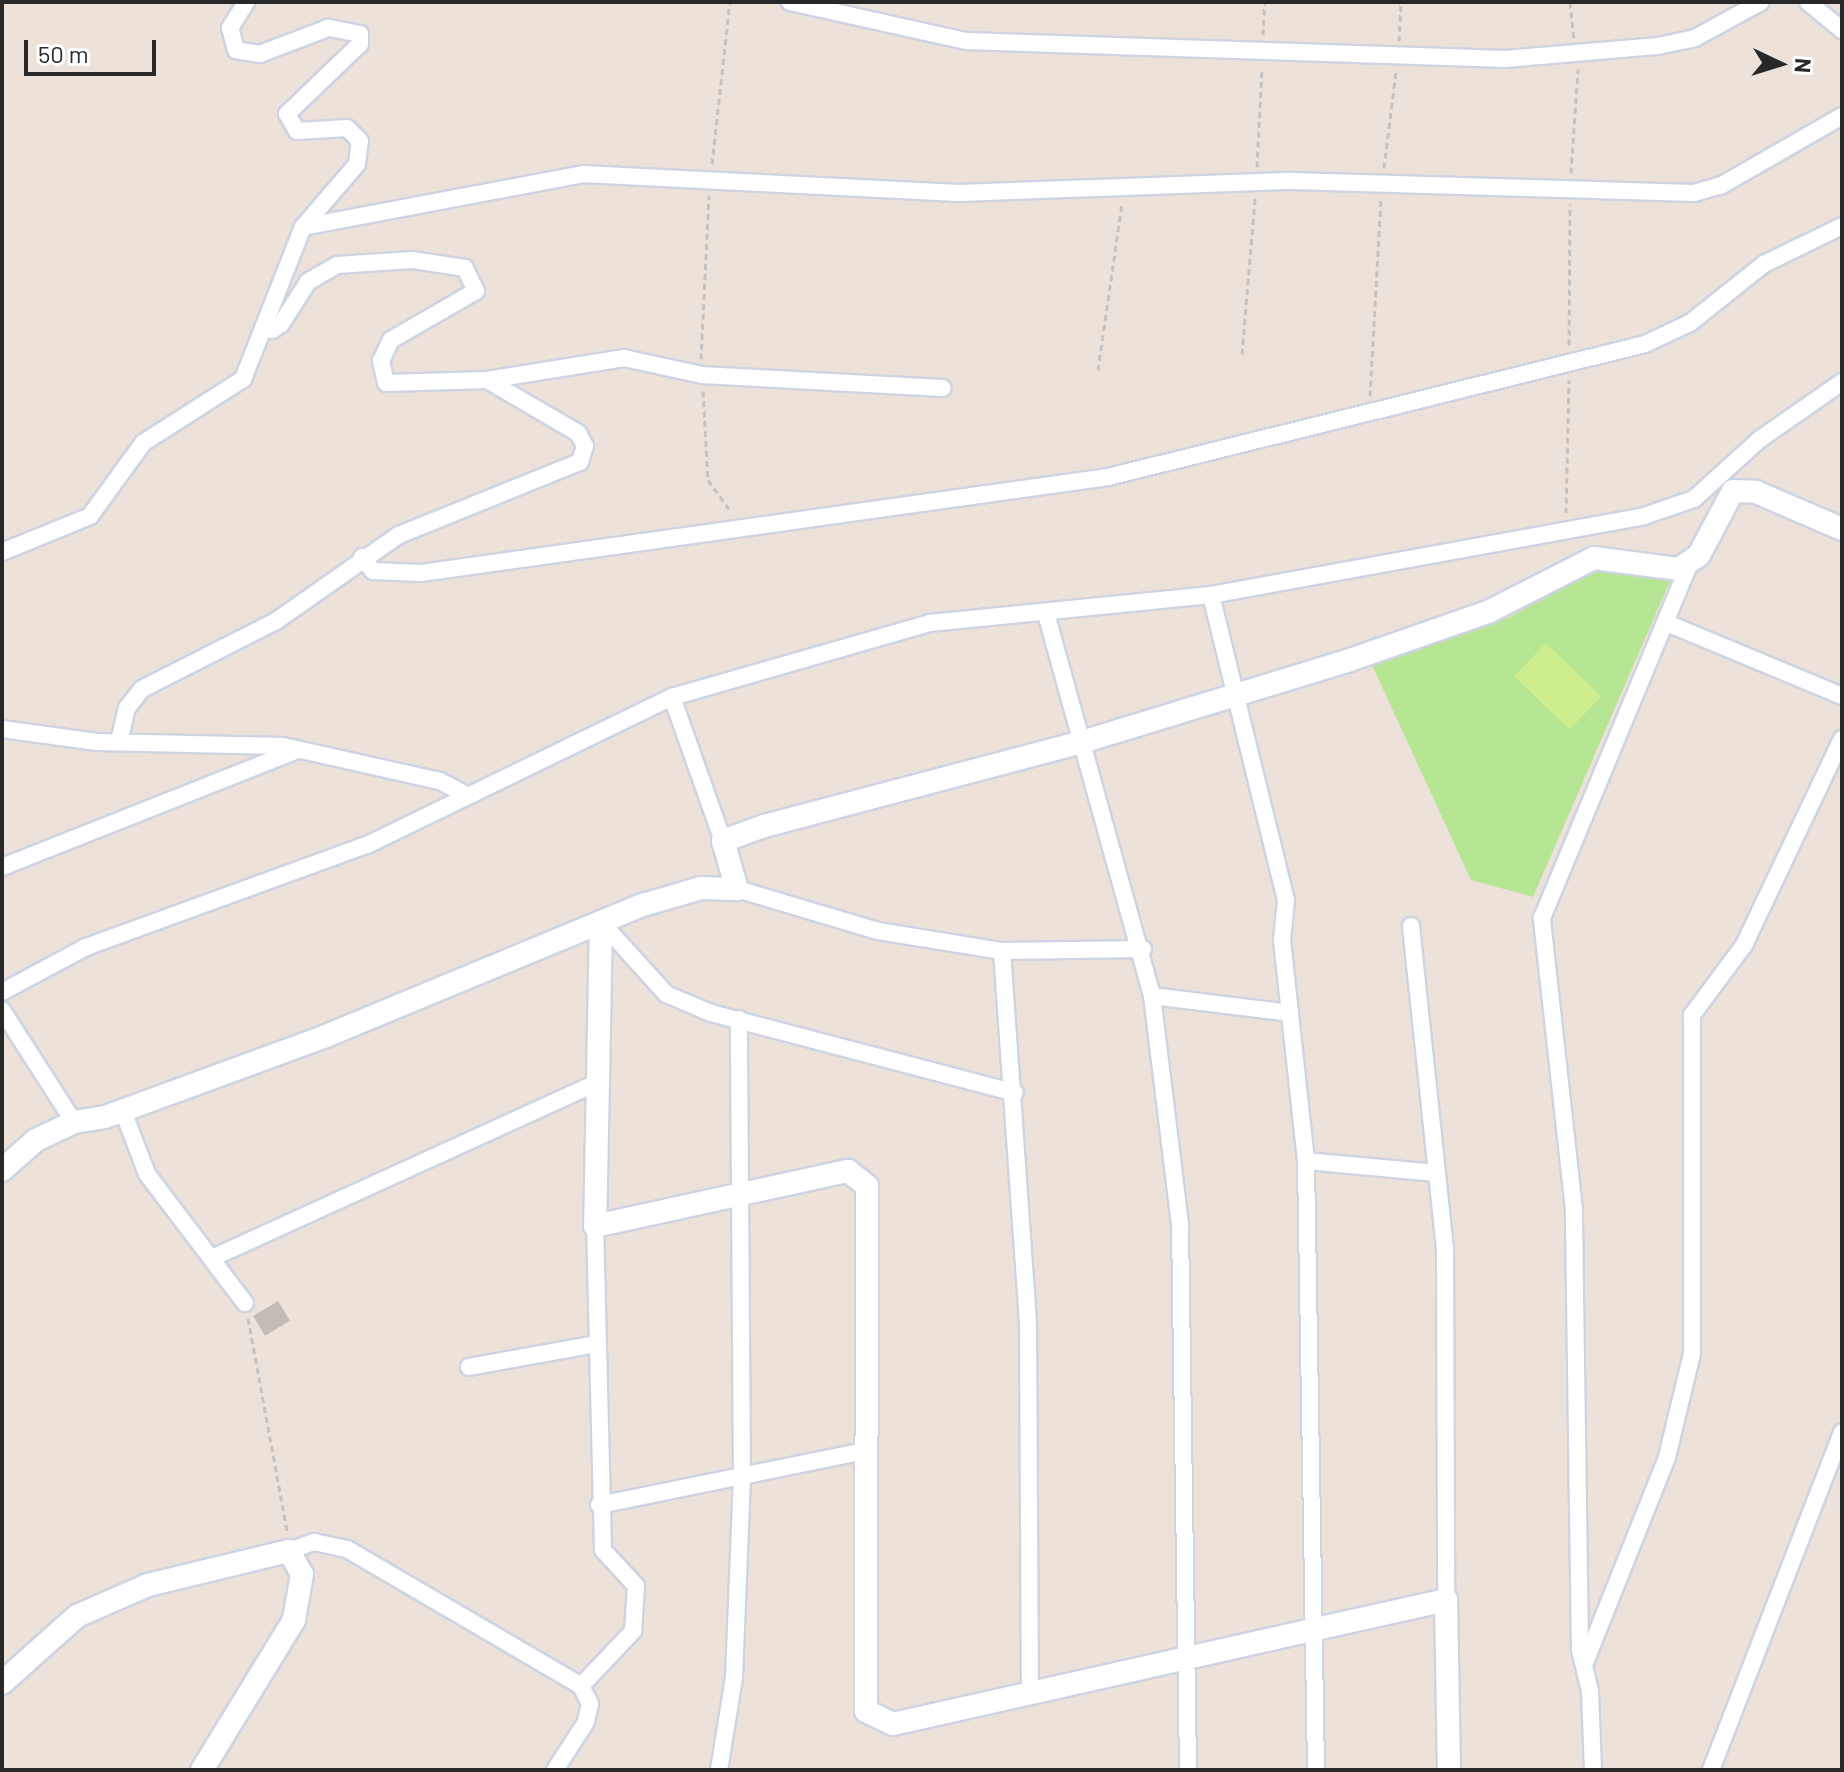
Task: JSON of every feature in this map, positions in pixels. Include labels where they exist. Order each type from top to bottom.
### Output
[{"type":"street","points":[[2,552],[90,516],[143,443],[243,379],[303,227],[357,164],[360,141],[347,128],[297,131],[287,125],[287,114],[353,52],[360,34],[328,28],[260,54],[236,50],[230,28],[246,2]]},
{"type":"street","points":[[790,2],[966,41],[1398,55],[1579,53],[1695,38],[1761,2]]},
{"type":"street","points":[[1808,2],[1842,30]]},
{"type":"street","points":[[303,227],[583,174],[959,193],[1382,183],[1570,190],[1708,189],[1842,116]]},
{"type":"street","points":[[362,557],[373,571],[421,573],[1108,477],[1569,368],[1690,323],[1764,264],[1842,226]]},
{"type":"street","points":[[265,324],[272,330],[281,324],[308,282],[337,265],[412,260],[465,268],[476,291],[407,327],[381,361],[386,383],[398,387],[487,380],[624,358],[702,375],[943,388]]},
{"type":"street","points":[[119,742],[127,708],[142,689],[276,621],[362,557],[580,462],[585,446],[578,433],[487,380]]},
{"type":"street","points":[[1593,1770],[1584,1665],[1575,1223],[1542,918],[1607,751],[1669,624],[1719,492],[1760,439],[1842,382]]},
{"type":"street","points":[[2,992],[86,947],[367,845],[464,794],[672,697],[930,623],[1047,617],[1211,595],[1565,533],[1644,516],[1719,492],[1742,489],[1756,492],[1842,529]]},
{"type":"street","points":[[723,841],[1085,741],[1237,695],[1488,612],[1594,558],[1689,565]]},
{"type":"street","points":[[1211,595],[1280,861],[1290,1013],[1306,1161],[1316,1770]]},
{"type":"street","points":[[1047,617],[1143,949],[1152,996],[1180,1224],[1188,1770]]},
{"type":"street","points":[[1669,624],[1842,696]]},
{"type":"street","points":[[672,697],[737,889]]},
{"type":"street","points":[[2,729],[28,737]]},
{"type":"street","points":[[2,739],[28,737],[298,750],[440,781],[464,794]]},
{"type":"street","points":[[1584,1665],[1667,1457],[1692,1354],[1692,1015],[1744,945],[1842,739]]},
{"type":"street","points":[[2,867],[298,750]]},
{"type":"street","points":[[2,1170],[36,1140],[74,1122],[123,1111],[601,922],[701,888],[737,889],[878,931],[1002,951],[1143,949]]},
{"type":"street","points":[[601,922],[666,994],[739,1019],[1015,1093]]},
{"type":"street","points":[[581,1686],[633,1631],[636,1586],[603,1550],[599,1505],[595,1226],[601,922]]},
{"type":"street","points":[[1411,926],[1445,1248],[1449,1770]]},
{"type":"street","points":[[1002,951],[1015,1093],[1028,1337],[1030,1695]]},
{"type":"street","points":[[1152,996],[1290,1013]]},
{"type":"street","points":[[2,1010],[74,1122]]},
{"type":"street","points":[[719,1770],[734,1677],[742,1476],[737,1197],[739,1019]]},
{"type":"street","points":[[212,1258],[598,1082]]},
{"type":"street","points":[[123,1111],[147,1174],[245,1303]]},
{"type":"street","points":[[1306,1161],[1436,1173]]},
{"type":"street","points":[[595,1226],[848,1171],[867,1186],[866,1711],[893,1724],[1188,1661],[1315,1625],[1446,1600]]},
{"type":"street","points":[[469,1367],[596,1344]]},
{"type":"street","points":[[1711,1770],[1842,1432]]},
{"type":"street","points":[[599,1505],[865,1451]]},
{"type":"street","points":[[2,1683],[77,1616],[148,1585],[289,1551],[314,1542],[347,1549],[581,1686],[590,1704],[586,1722],[555,1770]]},
{"type":"street","points":[[202,1770],[294,1620],[302,1574],[289,1551]]},
{"type":"path","points":[[730,2],[710,179],[702,375],[708,480],[743,528]]},
{"type":"path","points":[[1369,415],[1382,183],[1398,55],[1401,2]]},
{"type":"path","points":[[1565,533],[1570,190],[1579,53],[1570,2]]},
{"type":"path","points":[[1098,370],[1125,189]]},
{"type":"path","points":[[245,1303],[282,1472],[289,1551]]},
{"type":"green space","points":[[1593,570],[1670,581],[1533,897],[1471,880],[1372,665],[1510,617]]},
{"type":"green space","points":[[1546,643],[1601,696],[1569,730],[1514,676]]},
{"type":"building","points":[[278,1301],[290,1321],[265,1336],[253,1316]]}]
